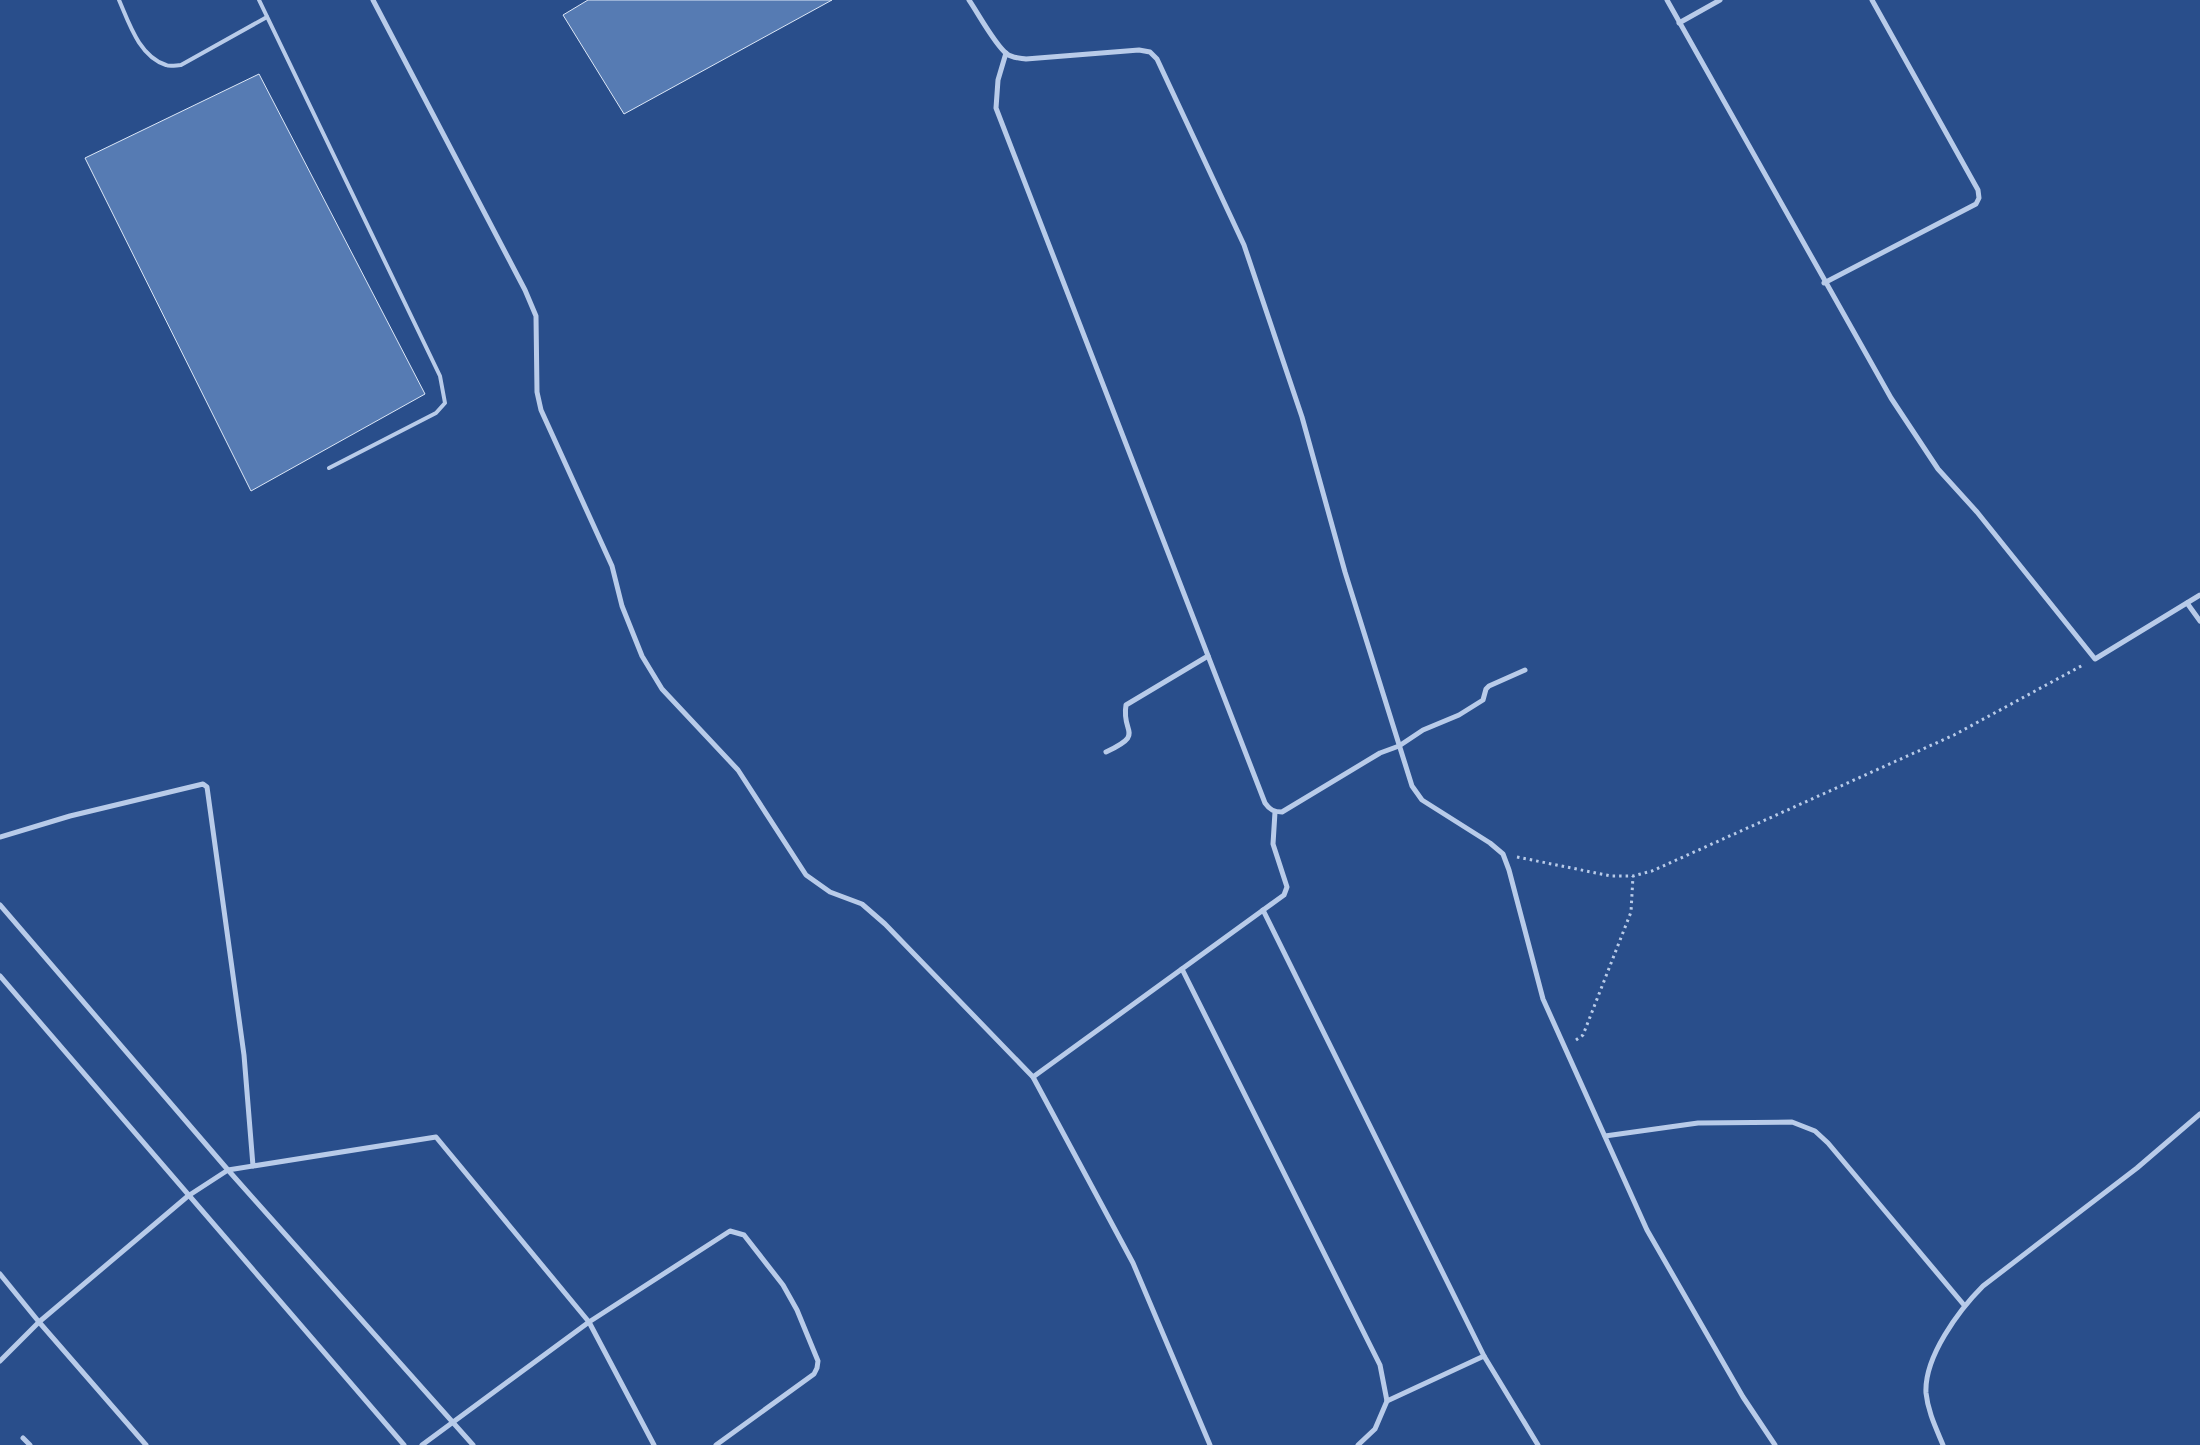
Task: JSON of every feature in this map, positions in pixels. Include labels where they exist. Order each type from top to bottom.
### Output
[{"type":"street","points":[[373,0],[525,290],[536,316],[537,392],[541,410],[612,566],[622,606],[642,656],[662,689],[738,770],[806,875],[830,892],[862,904],[885,924],[1034,1077],[1133,1263],[1210,1445]]},
{"type":"street","points":[[969,0],[1006,53],[1026,59],[1139,50],[1150,52],[1157,59],[1244,245],[1302,417],[1348,581],[1412,786],[1422,800],[1490,843],[1503,854],[1509,870],[1543,999],[1647,1230],[1743,1397],[1775,1445]]},
{"type":"street","points":[[1667,0],[1824,283],[1891,398],[1938,470],[1977,512],[2095,659],[2200,595]]},
{"type":"street","points":[[1679,23],[1720,0]]},
{"type":"street","points":[[1824,283],[1976,204],[1979,198],[1978,190],[1872,0]]},
{"type":"street","points":[[1006,53],[998,80],[996,108],[1266,803],[1275,812],[1282,812],[1380,753],[1399,746],[1423,730],[1459,715],[1483,700],[1486,689],[1489,686],[1525,670]]},
{"type":"street","points":[[2187,603],[2200,621]]},
{"type":"street","points":[[1106,752],[1124,743],[1130,736],[1125,714],[1126,705],[1208,656]]},
{"type":"street","points":[[0,837],[70,816],[203,784],[207,786],[244,1055],[254,1166]]},
{"type":"street","points":[[1034,1077],[1284,895],[1287,887],[1273,844],[1275,812]]},
{"type":"street","points":[[0,905],[228,1170],[473,1445]]},
{"type":"street","points":[[1263,910],[1484,1356],[1538,1445]]},
{"type":"street","points":[[1182,969],[1380,1365],[1387,1402],[1375,1429],[1358,1445]]},
{"type":"street","points":[[0,976],[404,1445]]},
{"type":"street","points":[[1943,1445],[1929,1412],[1926,1392],[1928,1374],[1949,1325],[1964,1305],[1983,1286],[2137,1168],[2200,1114]]},
{"type":"street","points":[[1605,1136],[1698,1123],[1792,1122],[1815,1130],[1964,1305]]},
{"type":"street","points":[[0,1362],[39,1322],[188,1196],[228,1170],[438,1138],[589,1322],[654,1445]]},
{"type":"street","points":[[422,1445],[589,1322],[730,1231],[744,1235],[784,1286],[818,1362],[818,1368],[814,1374],[716,1445]]},
{"type":"street","points":[[0,1274],[39,1322],[146,1445]]},
{"type":"street","points":[[1387,1402],[1484,1356]]},
{"type":"street","points":[[23,1438],[30,1445]]},
{"type":"lane","points":[[119,0],[146,52],[166,66],[181,65],[267,17]]},
{"type":"lane","points":[[259,0],[440,376],[443,388],[445,403],[436,413],[329,468]]},
{"type":"path","points":[[1503,854],[1611,876],[1633,876],[1652,871],[1954,735],[2095,659]]},
{"type":"path","points":[[1565,1048],[1583,1035],[1631,912],[1633,876]]},
{"type":"building","points":[[588,0],[832,0],[624,114],[563,15]]},
{"type":"building","points":[[259,74],[425,394],[251,491],[85,158]]}]
